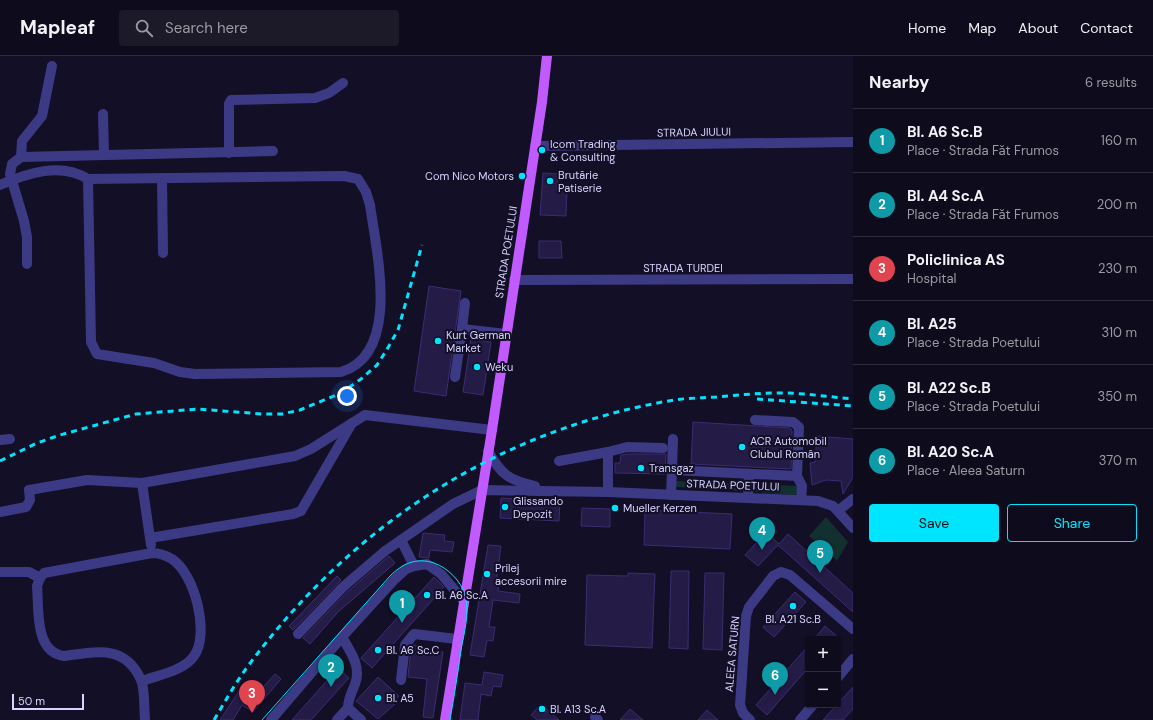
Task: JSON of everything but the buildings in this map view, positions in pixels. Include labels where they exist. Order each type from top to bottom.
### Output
[{"type":"main road","name":"STRADA POETULUI","points":[[482,490],[535,146],[547,56]]},
{"type":"main road","points":[[445,720],[463,600],[482,490]]},
{"type":"street","points":[[21,157],[22,140],[42,116],[52,66]]},
{"type":"street","points":[[229,153],[229,104],[231,100],[315,98],[329,93],[343,83]]},
{"type":"street","points":[[102,114],[104,154]]},
{"type":"street","name":"STRADA JIULUI","points":[[535,146],[853,142]]},
{"type":"street","points":[[27,264],[27,237],[24,220],[10,181],[10,169],[12,164],[21,157],[272,151]]},
{"type":"street","points":[[0,185],[30,173],[48,170],[70,171],[88,178],[344,176],[358,179],[366,192],[370,205],[381,297],[381,315],[378,332],[362,360],[354,366],[341,372],[195,374],[180,372],[154,363],[97,354],[91,342],[88,178]]},
{"type":"street","points":[[162,178],[164,253]]},
{"type":"street","name":"STRADA TURDEI","points":[[514,280],[853,279]]},
{"type":"street","points":[[455,377],[465,303]]},
{"type":"street","points":[[462,329],[506,334]]},
{"type":"street","points":[[0,512],[26,507],[30,500],[29,490],[86,480],[142,483],[295,456],[311,449],[365,415],[378,415],[492,430]]},
{"type":"street","points":[[755,420],[793,422],[798,424],[800,430],[797,476],[802,486],[801,500]]},
{"type":"street","points":[[150,538],[293,514],[301,511],[354,421]]},
{"type":"street","points":[[0,440],[10,439]]},
{"type":"street","points":[[671,495],[673,439]]},
{"type":"street","points":[[559,461],[627,447],[663,448]]},
{"type":"street","name":"STRADA POETULUI","points":[[488,451],[499,469],[510,479],[552,490]]},
{"type":"street","points":[[608,452],[608,492]]},
{"type":"street","points":[[672,470],[797,476]]},
{"type":"street","points":[[748,498],[749,474]]},
{"type":"street","points":[[142,483],[152,553]]},
{"type":"street","points":[[298,634],[343,587],[380,555],[453,504],[482,490]]},
{"type":"street","name":"STRADA POETULUI","points":[[482,490],[552,490],[801,500],[827,504],[839,510]]},
{"type":"street","points":[[852,526],[839,510],[853,499]]},
{"type":"street","points":[[401,540],[414,566]]},
{"type":"street","points":[[142,681],[181,667],[193,658],[199,648],[201,636],[198,609],[186,575],[173,559],[161,553],[152,553],[44,573],[37,586],[42,638],[51,651],[56,655],[64,656],[109,652],[129,662],[142,681],[145,720]]},
{"type":"street","points":[[271,720],[342,637],[406,569],[427,564],[441,574],[463,600]]},
{"type":"street","points":[[0,572],[29,572],[40,578]]},
{"type":"street","name":"ALEEA SATURN","points":[[750,720],[743,713],[740,705],[745,621],[749,607],[773,576],[781,572],[790,575],[853,629]]},
{"type":"street","points":[[401,680],[405,645],[414,634],[457,639]]},
{"type":"street","points":[[337,720],[348,708],[349,696],[356,684],[357,673],[352,655],[342,637]]},
{"type":"street","points":[[841,674],[853,660]]},
{"type":"street","points":[[348,708],[361,720]]},
{"type":"street","points":[[800,720],[810,708]]},
{"type":"green space","points":[[676,481],[744,484],[745,489],[743,491],[677,487],[674,485]]},
{"type":"green space","points":[[753,484],[799,486],[795,495],[756,492],[752,489]]},
{"type":"green space","points":[[826,517],[848,542],[837,561],[809,536]]},
{"type":"tram line","points":[[262,720],[390,576],[399,568],[415,561],[427,561],[444,568],[457,580],[465,595],[467,609],[466,623],[450,720]]},
{"type":"railway","points":[[0,461],[37,443],[60,435],[136,414],[198,409],[282,414],[300,410],[341,393],[361,379],[377,365],[398,330],[422,245]]},
{"type":"railway","points":[[214,720],[236,683],[251,662],[292,612],[337,566],[385,525],[437,489],[492,459],[550,433],[610,414],[674,400],[781,393],[808,394],[853,399]]},
{"type":"railway","points":[[757,399],[853,406]]},
{"type":"place","name":"Icom Trading & Consulting","points":[[542,150]]},
{"type":"place","name":"Com Nico Motors","points":[[522,176]]},
{"type":"place","name":"Brutărie Patiserie","points":[[550,181]]},
{"type":"place","name":"Kurt German Market","points":[[438,341]]},
{"type":"place","name":"Weku","points":[[477,367]]},
{"type":"place","name":"ACR Automobil Clubul Român","points":[[742,447]]},
{"type":"place","name":"Transgaz","points":[[641,468]]},
{"type":"place","name":"Glissando Depozit","points":[[505,507]]},
{"type":"place","name":"Mueller Kerzen","points":[[615,508]]},
{"type":"place","name":"Bl. A25","points":[[762,550]]},
{"type":"place","name":"Bl. A22 Sc.B","points":[[820,573]]},
{"type":"place","name":"Prilej accesorii mire","points":[[487,574]]},
{"type":"place","name":"Bl. A6 Sc.A","points":[[427,595]]},
{"type":"place","name":"Bl. A21 Sc.B","points":[[793,606]]},
{"type":"place","name":"Bl. A6 Sc.B","points":[[402,623]]},
{"type":"place","name":"Bl. A6 Sc.C","points":[[378,650]]},
{"type":"place","name":"Bl. A4 Sc.A","points":[[331,687]]},
{"type":"place","name":"Bl. A20 Sc.A","points":[[775,695]]},
{"type":"place","name":"Bl. A5","points":[[378,698]]},
{"type":"place","name":"Bl. A13 Sc.A","points":[[542,709]]},
{"type":"place","name":"Policlinica AS","points":[[252,713]]}]
